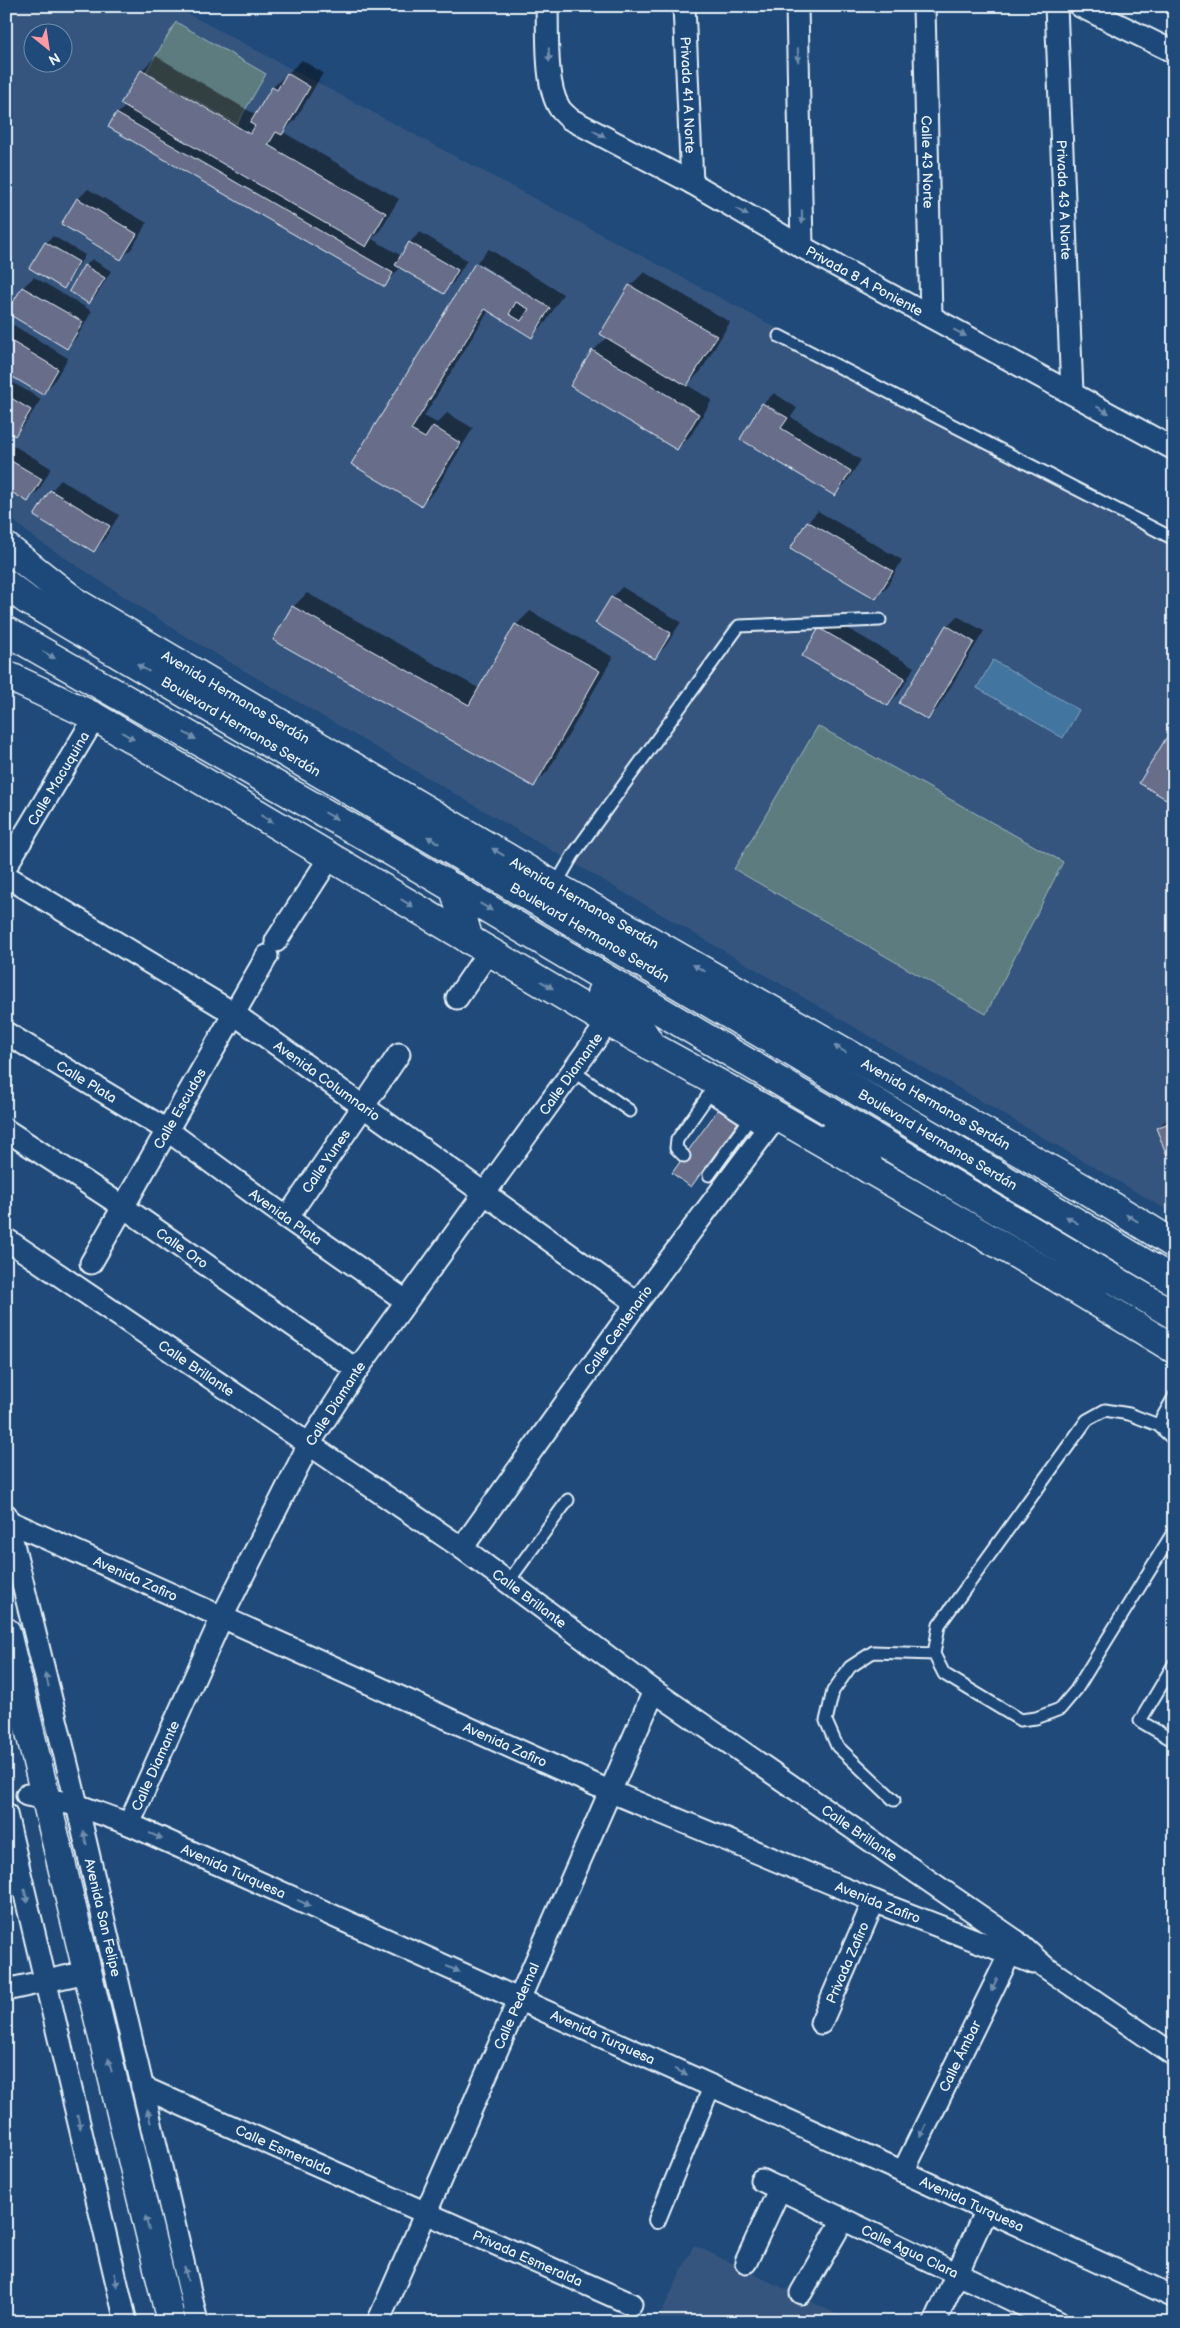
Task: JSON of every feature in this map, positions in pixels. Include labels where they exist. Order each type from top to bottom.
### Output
[{"type":"main road","name":"Avenida Hermanos Serdán","points":[[6,547],[77,603],[555,886],[1078,1185],[1174,1244]]},
{"type":"main road","name":"Boulevard Hermanos Serdán","points":[[6,584],[27,600],[1161,1268],[1174,1281]]},
{"type":"main road","points":[[6,631],[454,888],[1174,1315]]},
{"type":"main road","points":[[6,675],[95,716],[652,1047],[713,1089],[762,1119],[870,1170],[1054,1276],[1174,1349]]},
{"type":"main road","points":[[454,888],[479,945]]},
{"type":"main road","points":[[576,961],[587,981],[630,1014],[652,1047]]},
{"type":"main road","points":[[783,1084],[786,1097],[796,1107],[860,1148],[867,1157],[870,1170]]},
{"type":"main road","points":[[1054,1276],[1110,1278]]},
{"type":"main road","name":"Avenida San Felipe","points":[[6,1632],[68,1977],[153,2322]]},
{"type":"main road","name":"Avenida San Felipe","points":[[6,1708],[36,1796]]},
{"type":"main road","name":"Avenida San Felipe","points":[[68,1977],[171,2322]]},
{"type":"street","name":"Privada 8 A Poniente","points":[[547,6],[549,66],[559,107],[570,118],[692,183],[802,247],[1072,392],[1174,450]]},
{"type":"street","name":"Privada 41 A Norte","points":[[684,6],[692,183]]},
{"type":"street","points":[[797,6],[802,247]]},
{"type":"street","name":"Calle 43 Norte","points":[[924,6],[931,317]]},
{"type":"street","name":"Privada 43 A Norte","points":[[1056,6],[1072,392]]},
{"type":"street","points":[[1080,6],[1174,52]]},
{"type":"street","name":"Calle Macuquina","points":[[6,866],[95,716]]},
{"type":"street","name":"Calle Escudos","points":[[91,1263],[233,1012],[330,857]]},
{"type":"street","name":"Avenida Columnario","points":[[6,876],[233,1012],[637,1303]]},
{"type":"street","points":[[457,998],[479,945]]},
{"type":"street","name":"Calle Diamante","points":[[129,1824],[222,1618],[309,1444],[357,1370],[608,1022]]},
{"type":"street","name":"Calle Plata","points":[[6,1033],[167,1130]]},
{"type":"street","name":"Calle Yunes","points":[[287,1218],[399,1054]]},
{"type":"street","name":"Calle Centenario","points":[[462,1548],[637,1303],[712,1178],[762,1119]]},
{"type":"street","name":"Calle Oro","points":[[6,1130],[122,1206],[357,1370]]},
{"type":"street","name":"Avenida Plata","points":[[167,1130],[287,1218],[406,1301]]},
{"type":"street","name":"Calle Brillante","points":[[6,1238],[462,1548],[654,1691],[1012,1948],[1045,1967],[1174,2055]]},
{"type":"street","name":"Avenida Zafiro","points":[[7,1518],[222,1618],[609,1791],[874,1901],[1012,1948]]},
{"type":"street","name":"Avenida San Felipe","points":[[7,1518],[77,1805],[197,2322]]},
{"type":"street","name":"Calle Pedernal","points":[[378,2322],[518,1998],[654,1691]]},
{"type":"street","name":"Avenida Turquesa","points":[[36,1796],[77,1805],[129,1824],[518,1998],[1174,2297]]},
{"type":"street","name":"Avenida San Felipe","points":[[6,1814],[68,1977],[126,2322]]},
{"type":"street","name":"Privada Zafiro","points":[[821,2023],[874,1901]]},
{"type":"street","name":"Calle Ámbar","points":[[902,2172],[1012,1948]]},
{"type":"street","points":[[6,1990],[68,1977]]},
{"type":"street","points":[[657,2220],[712,2086]]},
{"type":"street","name":"Calle Esmeralda","points":[[142,2087],[426,2212]]},
{"type":"street","name":"Calle Agua Clara","points":[[746,2262],[771,2184],[1058,2322]]},
{"type":"street","points":[[935,2322],[986,2210]]},
{"type":"street","name":"Privada Esmeralda","points":[[426,2212],[631,2304]]},
{"type":"street","points":[[801,2293],[843,2220]]},
{"type":"lane","points":[[779,336],[1174,539]]},
{"type":"lane","points":[[555,886],[573,855],[740,626],[880,620]]},
{"type":"lane","points":[[573,1071],[630,1111]]},
{"type":"lane","points":[[684,1156],[676,1148],[675,1144],[713,1089]]},
{"type":"lane","points":[[1158,1425],[1174,1396]]},
{"type":"lane","points":[[1174,1440],[1158,1425],[1129,1414],[1105,1410],[1087,1420],[939,1626],[934,1654],[944,1674],[1020,1720],[1036,1718],[1060,1710],[1076,1690],[1174,1531]]},
{"type":"lane","points":[[508,1582],[568,1500]]},
{"type":"lane","points":[[894,1800],[837,1746],[826,1721],[833,1691],[850,1667],[873,1652],[934,1654]]},
{"type":"lane","points":[[1174,1664],[1140,1721],[1174,1741]]},
{"type":"shaded area","points":[[6,6],[180,6],[181,10],[1174,540],[1174,1214],[180,633],[33,537],[6,514]]},
{"type":"shaded area","points":[[993,660],[1079,710],[1063,738],[977,688]]},
{"type":"shaded area","points":[[694,2245],[853,2322],[657,2322]]},
{"type":"green space","points":[[176,22],[266,74],[237,124],[146,72]]},
{"type":"green space","points":[[818,726],[1063,862],[986,1014],[734,869]]},
{"type":"building","points":[[141,70],[250,134],[255,126],[250,123],[272,87],[277,90],[287,73],[310,87],[282,135],[276,132],[268,145],[386,213],[366,247],[120,104]]},
{"type":"building","points":[[116,113],[393,273],[385,287],[108,127]]},
{"type":"building","points":[[77,198],[137,234],[121,260],[61,224]]},
{"type":"building","points":[[45,242],[79,262],[64,289],[29,268]]},
{"type":"building","points":[[409,242],[458,270],[444,294],[395,265]]},
{"type":"building","points":[[475,263],[550,308],[532,338],[485,309],[411,430],[425,438],[433,426],[460,443],[421,506],[351,464]],"holes":[[[516,302],[529,309],[521,321],[509,314]]]},
{"type":"building","points":[[84,265],[105,278],[89,304],[69,291]]},
{"type":"building","points":[[629,285],[717,336],[687,386],[600,334]]},
{"type":"building","points":[[22,287],[83,322],[67,349],[7,313]]},
{"type":"building","points":[[6,338],[58,369],[43,395],[6,373]]},
{"type":"building","points":[[592,350],[699,414],[677,450],[570,386]]},
{"type":"building","points":[[6,395],[31,410],[15,436],[6,431]]},
{"type":"building","points":[[762,403],[788,418],[781,428],[851,471],[835,496],[740,439]]},
{"type":"building","points":[[6,458],[42,479],[28,502],[6,489]]},
{"type":"building","points":[[50,490],[110,526],[94,552],[34,516]]},
{"type":"building","points":[[807,521],[893,571],[876,599],[790,549]]},
{"type":"building","points":[[611,597],[671,633],[655,659],[595,623]]},
{"type":"building","points":[[292,606],[469,705],[515,624],[600,671],[534,787],[273,640]]},
{"type":"building","points":[[946,625],[974,642],[928,720],[899,703]]},
{"type":"building","points":[[819,628],[905,678],[888,706],[802,656]]},
{"type":"building","points":[[1174,725],[1174,787],[1166,799],[1139,783]]},
{"type":"building","points":[[720,1107],[739,1121],[691,1187],[672,1173]]},
{"type":"building","points":[[1174,1121],[1174,1156],[1168,1158],[1156,1128]]}]
